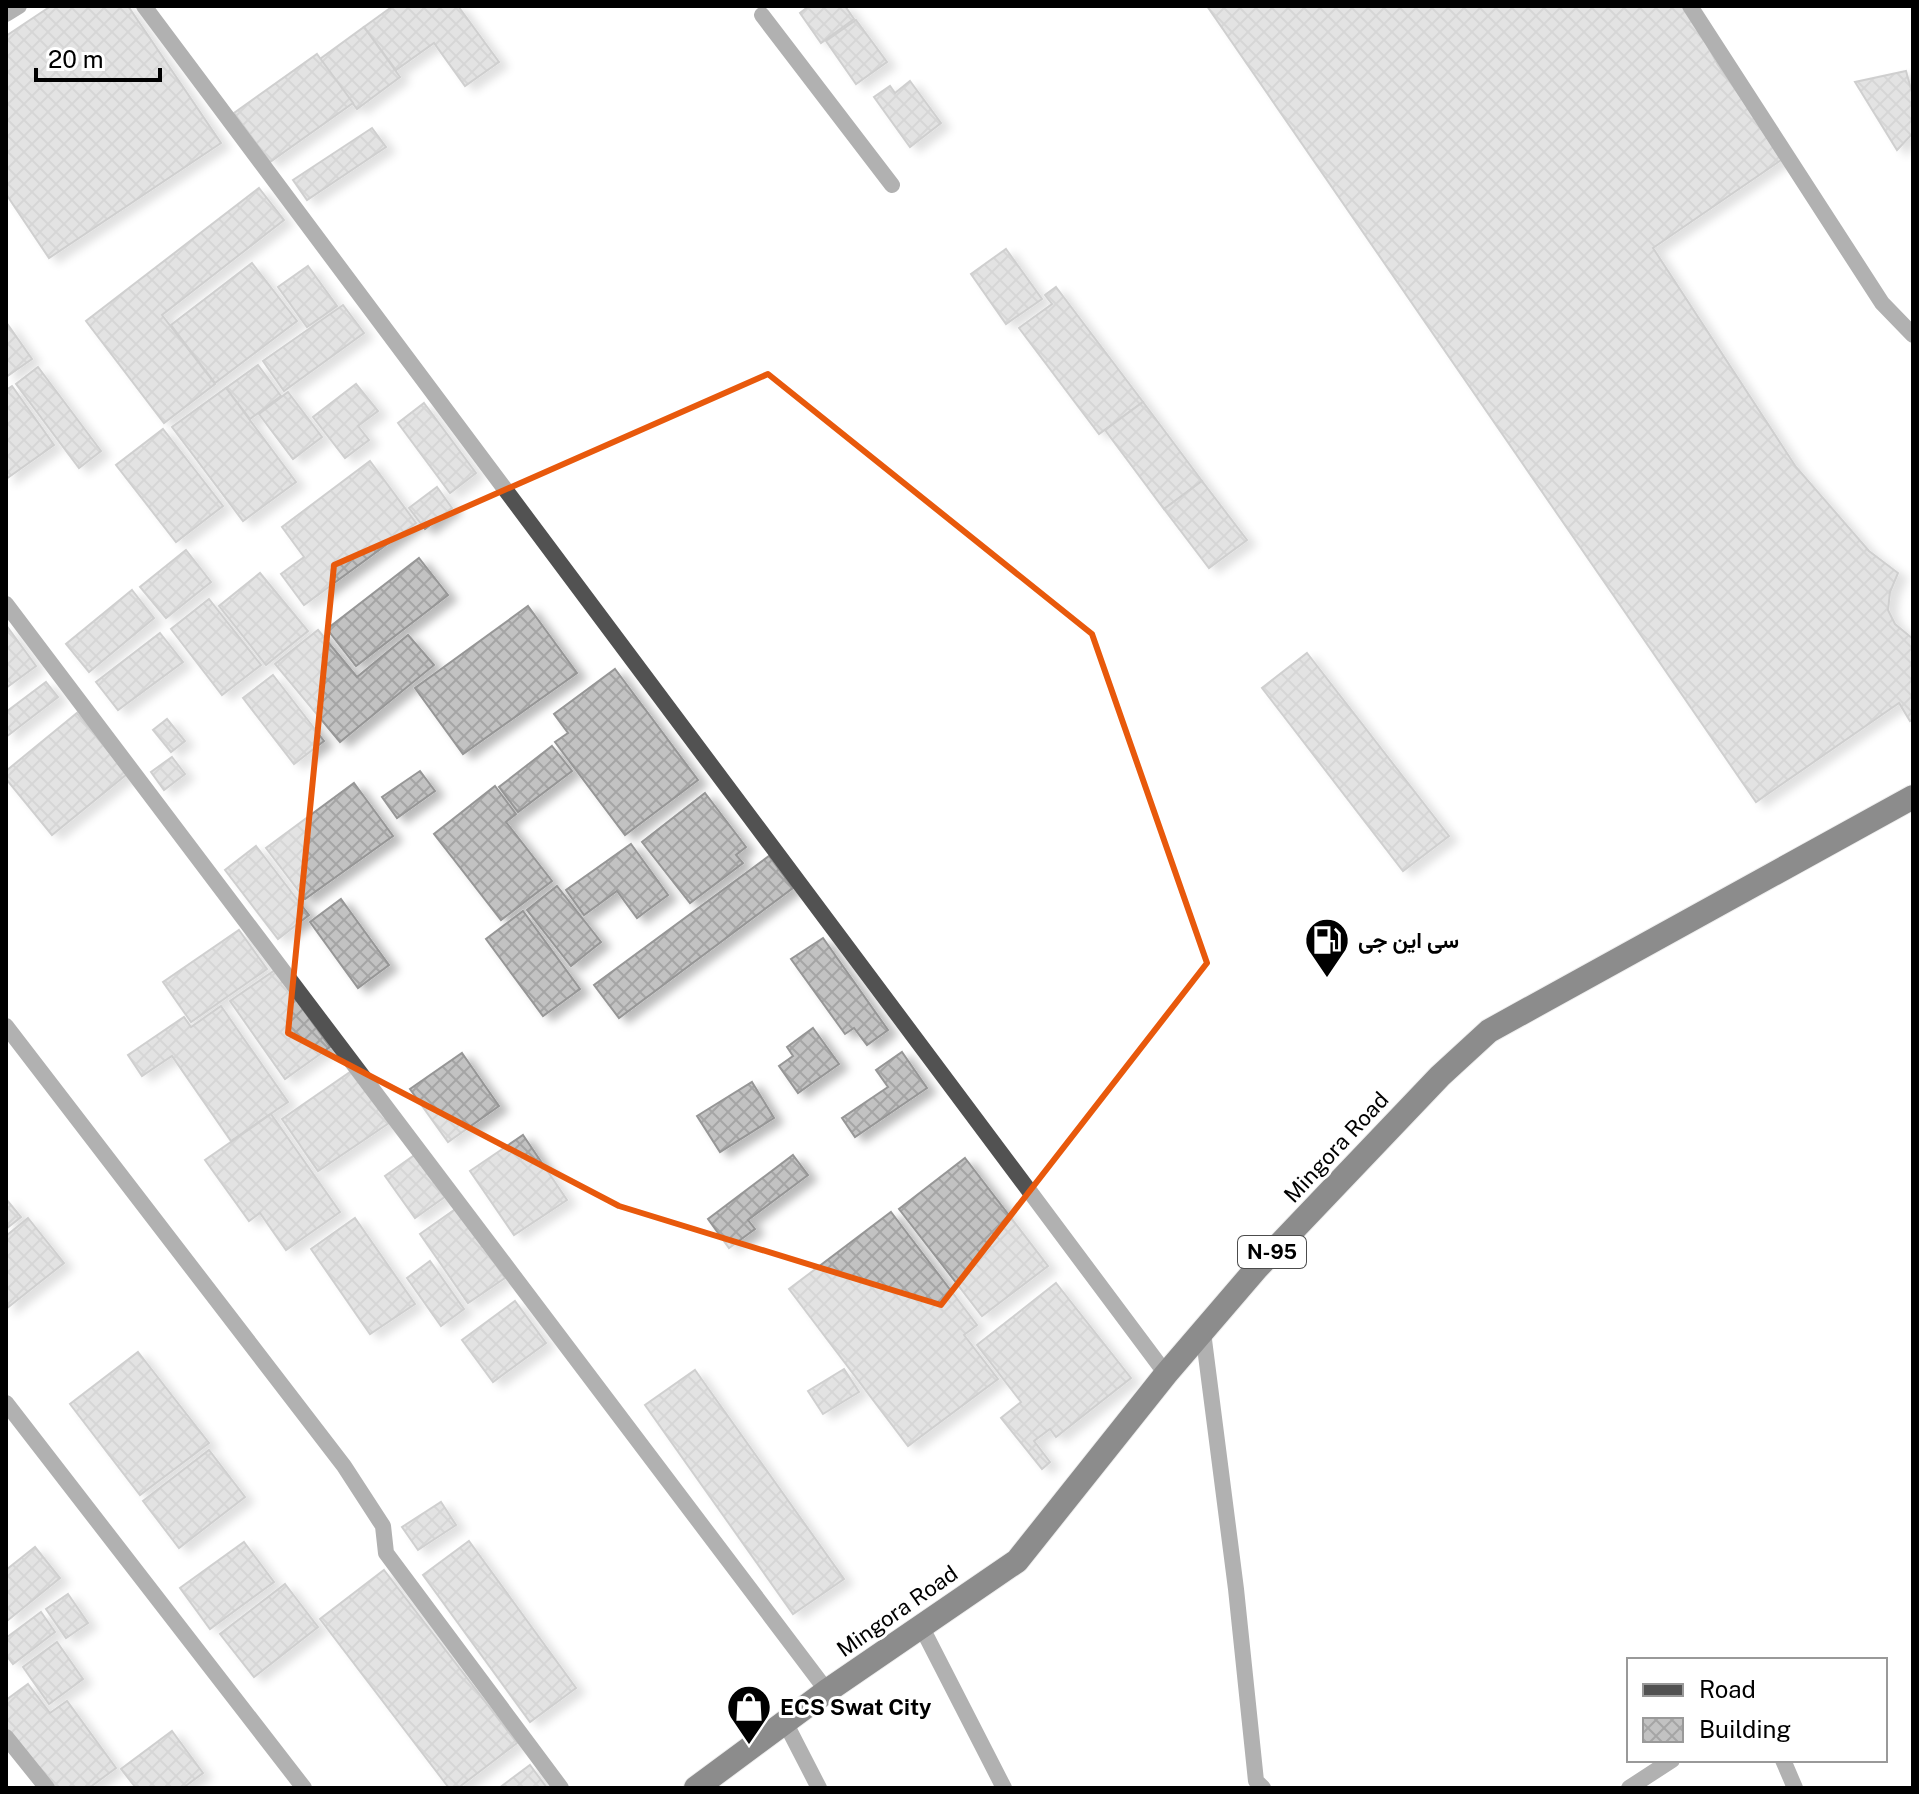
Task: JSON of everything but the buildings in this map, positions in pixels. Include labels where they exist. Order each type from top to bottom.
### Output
[{"type":"highway","name":"Mingora Road","points":[[696,1788],[827,1691],[1017,1561],[1166,1374],[1257,1268],[1429,1087],[1489,1031],[1913,797]]},
{"type":"street","points":[[6,14],[19,6]]},
{"type":"street","points":[[144,6],[1166,1374]]},
{"type":"street","points":[[1690,6],[1882,303],[1913,335]]},
{"type":"street","points":[[762,15],[892,185]]},
{"type":"street","points":[[6,604],[827,1691]]},
{"type":"street","points":[[6,1026],[344,1466],[383,1526],[386,1553],[561,1788]]},
{"type":"street","points":[[1203,1332],[1236,1589],[1256,1781],[1263,1788]]},
{"type":"street","points":[[6,1403],[304,1788]]},
{"type":"street","points":[[921,1626],[1004,1788]]},
{"type":"street","points":[[785,1722],[819,1788]]},
{"type":"street","points":[[6,1737],[47,1788]]},
{"type":"street","points":[[1629,1788],[1669,1762]]},
{"type":"street","points":[[1784,1762],[1795,1788]]},
{"type":"highlighted area","points":[[768,374],[1092,634],[1207,963],[941,1305],[619,1206],[288,1033],[334,565]]},
{"type":"place","name":"سی این جی","points":[[1327,979]]},
{"type":"place","name":"ECS Swat City","points":[[749,1746]]}]
